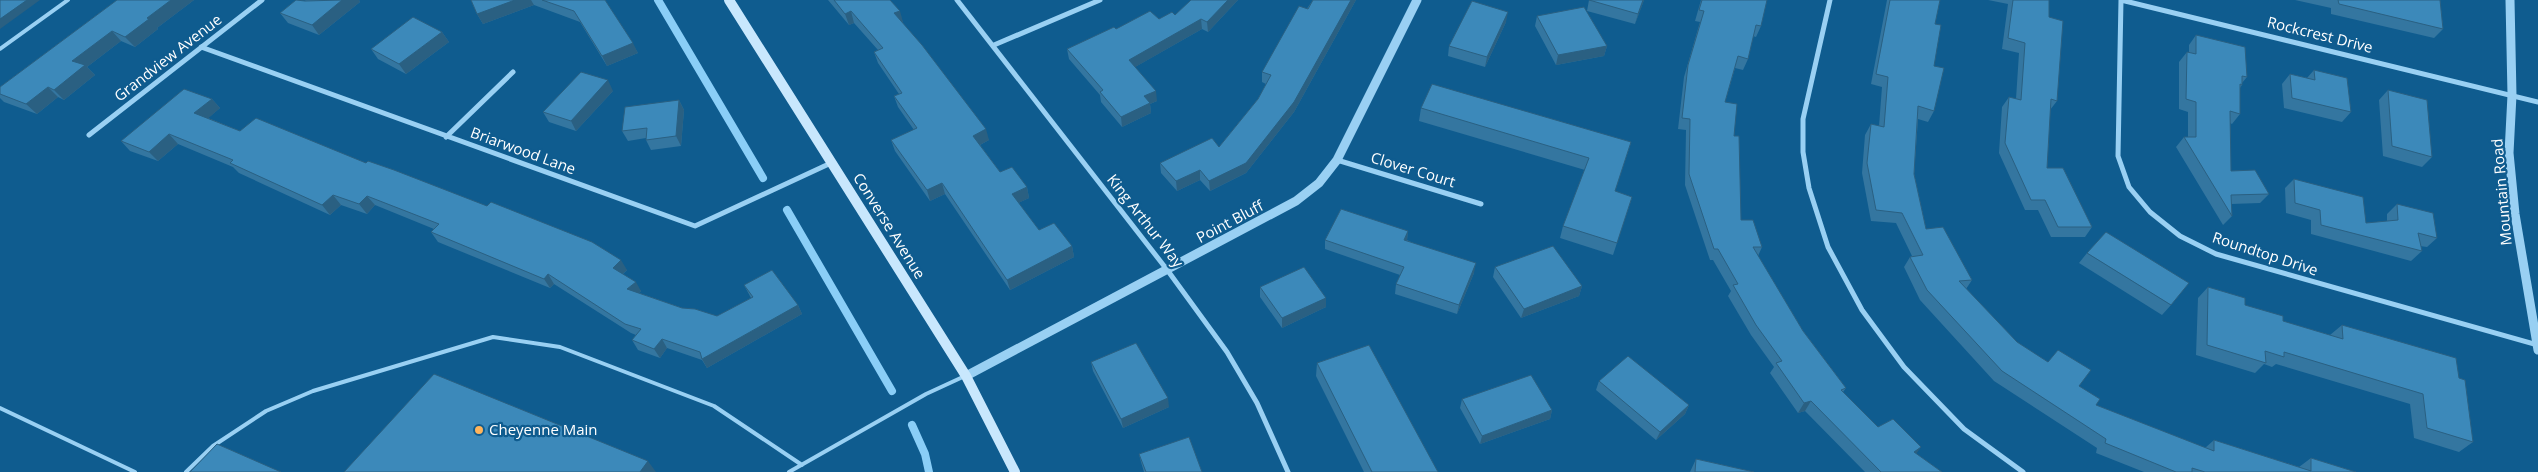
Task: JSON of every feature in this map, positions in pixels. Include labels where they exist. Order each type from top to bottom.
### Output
[{"type":"main road","name":"Converse Avenue","points":[[729,0],[966,376],[1015,472]]},
{"type":"street","name":"Grandview Avenue","points":[[89,135],[262,0]]},
{"type":"street","name":"King Arthur Way","points":[[957,0],[994,45],[1168,271],[1227,352],[1257,403],[1288,472]]},
{"type":"street","points":[[994,45],[1100,0]]},
{"type":"street","name":"Point Bluff","points":[[966,376],[1168,271],[1296,201],[1319,183],[1337,160],[1417,0]]},
{"type":"street","points":[[1830,0],[1803,119],[1803,152],[1808,188],[1828,247],[1862,310],[1904,366],[1964,429],[2023,472]]},
{"type":"street","name":"Rockcrest Drive","points":[[2121,0],[2538,102]]},
{"type":"street","name":"Roundtop Drive","points":[[2121,0],[2118,156],[2129,188],[2150,212],[2180,236],[2216,254],[2538,347]]},
{"type":"street","name":"Mountain Road","points":[[2510,0],[2512,95],[2509,153],[2515,214],[2538,347]]},
{"type":"street","name":"Briarwood Lane","points":[[201,47],[695,226],[831,163]]},
{"type":"street","points":[[446,137],[513,72]]},
{"type":"street","name":"Clover Court","points":[[1337,160],[1481,204]]},
{"type":"lane","points":[[0,49],[68,0]]},
{"type":"lane","points":[[186,472],[213,446],[266,411],[313,391],[417,358],[493,337],[560,348],[714,406],[802,464]]},
{"type":"lane","points":[[789,472],[926,394],[966,376]]},
{"type":"lane","points":[[0,408],[135,472]]},
{"type":"building","points":[[0,0],[27,0],[0,19]]},
{"type":"building","points":[[117,0],[171,0],[125,37],[112,31],[72,61],[85,65],[54,90],[48,87],[26,104],[0,94],[0,87]]},
{"type":"building","points":[[296,0],[342,0],[312,25],[280,13]]},
{"type":"building","points":[[471,0],[515,0],[477,14]]},
{"type":"building","points":[[542,0],[605,0],[633,43],[602,56],[574,11]]},
{"type":"building","points":[[834,0],[890,0],[900,11],[894,13],[922,45],[986,129],[973,136],[1000,172],[1012,167],[1027,187],[1012,194],[1039,230],[1054,223],[1072,246],[1007,280],[942,183],[927,190],[891,140],[917,128],[894,96],[902,93],[874,52],[883,48],[851,11],[845,14]]},
{"type":"building","points":[[1191,0],[1228,0],[1207,22],[1201,19],[1129,60],[1156,91],[1144,96],[1150,103],[1121,117],[1100,92],[1103,90],[1067,49],[1114,27],[1116,29],[1150,11],[1159,19],[1172,12],[1175,15]]},
{"type":"building","points":[[1313,0],[1351,0],[1294,102],[1246,163],[1209,181],[1200,170],[1176,181],[1160,163],[1212,138],[1219,147],[1258,99],[1271,75],[1262,72],[1299,6],[1308,9]]},
{"type":"building","points":[[1589,0],[1643,0],[1638,14]]},
{"type":"building","points":[[1702,0],[1767,0],[1761,26],[1756,25],[1748,59],[1738,56],[1725,102],[1737,104],[1734,136],[1739,136],[1741,220],[1753,220],[1762,247],[1753,247],[1803,331],[1846,388],[1841,390],[1878,427],[1893,419],[1921,447],[1914,452],[1942,472],[1881,472],[1811,401],[1804,403],[1776,363],[1782,361],[1756,325],[1733,285],[1738,284],[1718,249],[1714,249],[1689,174],[1690,119],[1682,118],[1688,65],[1704,11],[1699,10]]},
{"type":"building","points":[[1890,0],[1940,0],[1935,24],[1941,25],[1934,66],[1944,68],[1934,111],[1918,106],[1914,174],[1926,229],[1943,227],[1972,280],[1959,281],[2017,342],[2048,362],[2058,350],[2091,370],[2079,386],[2100,399],[2096,405],[2214,451],[2214,440],[2311,471],[2311,458],[2356,472],[2205,472],[2192,468],[2192,472],[2176,472],[2105,443],[2106,439],[2002,371],[1927,290],[1910,257],[1923,255],[1902,213],[1876,210],[1867,163],[1871,124],[1884,127],[1888,77],[1876,74]]},
{"type":"building","points":[[2013,0],[2049,0],[2049,17],[2063,21],[2057,101],[2051,99],[2047,168],[2063,168],[2092,227],[2058,227],[2045,200],[2031,200],[2005,143],[2009,97],[2021,100],[2025,43],[2008,38]]},
{"type":"building","points":[[2338,0],[2440,0],[2443,29],[2339,4]]},
{"type":"building","points":[[1472,1],[1508,12],[1487,57],[1449,46]]},
{"type":"building","points":[[1584,7],[1607,46],[1558,55],[1537,16]]},
{"type":"building","points":[[413,17],[442,32],[399,64],[371,49]]},
{"type":"building","points":[[2196,35],[2245,47],[2247,77],[2242,76],[2242,85],[2240,84],[2240,114],[2230,111],[2231,171],[2255,170],[2269,194],[2231,195],[2232,216],[2184,137],[2196,137],[2196,102],[2186,99],[2187,52],[2196,54]]},
{"type":"building","points":[[2314,70],[2347,78],[2351,112],[2292,98],[2290,74],[2315,80]]},
{"type":"building","points":[[581,72],[608,80],[571,121],[543,112]]},
{"type":"building","points":[[1432,84],[1631,142],[1615,191],[1632,197],[1617,243],[1563,226],[1589,158],[1421,108]]},
{"type":"building","points":[[184,89],[212,99],[194,113],[240,131],[256,118],[366,163],[368,161],[394,170],[487,206],[491,202],[592,242],[621,260],[613,268],[636,282],[627,289],[682,308],[695,309],[717,316],[753,297],[744,285],[772,270],[798,305],[702,359],[700,352],[662,339],[654,349],[632,340],[641,329],[625,324],[548,274],[544,279],[431,232],[439,224],[367,196],[359,204],[333,195],[322,205],[230,163],[233,160],[169,134],[149,152],[121,141]]},
{"type":"building","points":[[2388,90],[2427,100],[2432,157],[2392,146]]},
{"type":"building","points":[[679,100],[676,136],[646,140],[647,128],[622,131],[625,107]]},
{"type":"building","points":[[2294,179],[2363,197],[2366,223],[2398,220],[2397,204],[2433,213],[2437,238],[2418,233],[2422,251],[2321,225],[2320,210],[2295,203]]},
{"type":"building","points":[[1341,209],[1408,231],[1404,240],[1476,263],[1459,305],[1396,284],[1404,267],[1325,240]]},
{"type":"building","points":[[2106,232],[2189,283],[2171,305],[2087,253]]},
{"type":"building","points":[[1553,246],[1582,286],[1524,309],[1495,267]]},
{"type":"building","points":[[1304,267],[1326,298],[1282,318],[1260,287]]},
{"type":"building","points":[[2208,287],[2245,298],[2245,305],[2283,316],[2283,321],[2343,339],[2342,325],[2456,358],[2459,378],[2465,380],[2473,442],[2427,428],[2423,394],[2284,352],[2284,357],[2265,351],[2266,363],[2207,345]]},
{"type":"building","points":[[1136,343],[1168,398],[1121,419],[1091,362]]},
{"type":"building","points":[[1369,345],[1438,472],[1372,472],[1317,363]]},
{"type":"building","points":[[1628,356],[1689,405],[1660,432],[1599,381]]},
{"type":"building","name":"Cheyenne Main","points":[[434,374],[648,461],[640,472],[344,472]]},
{"type":"building","points":[[1531,375],[1552,410],[1482,436],[1462,399]]},
{"type":"building","points":[[1189,437],[1202,472],[1146,472],[1139,454]]},
{"type":"building","points":[[217,444],[281,472],[190,472]]},
{"type":"building","points":[[1696,459],[1754,472],[1695,472]]},
{"type":"waterway","points":[[658,0],[763,178]]},
{"type":"waterway","points":[[787,210],[892,391]]},
{"type":"waterway","points":[[912,425],[925,454],[929,472]]},
{"type":"place","name":"Cheyenne Main","points":[[479,430]]}]
